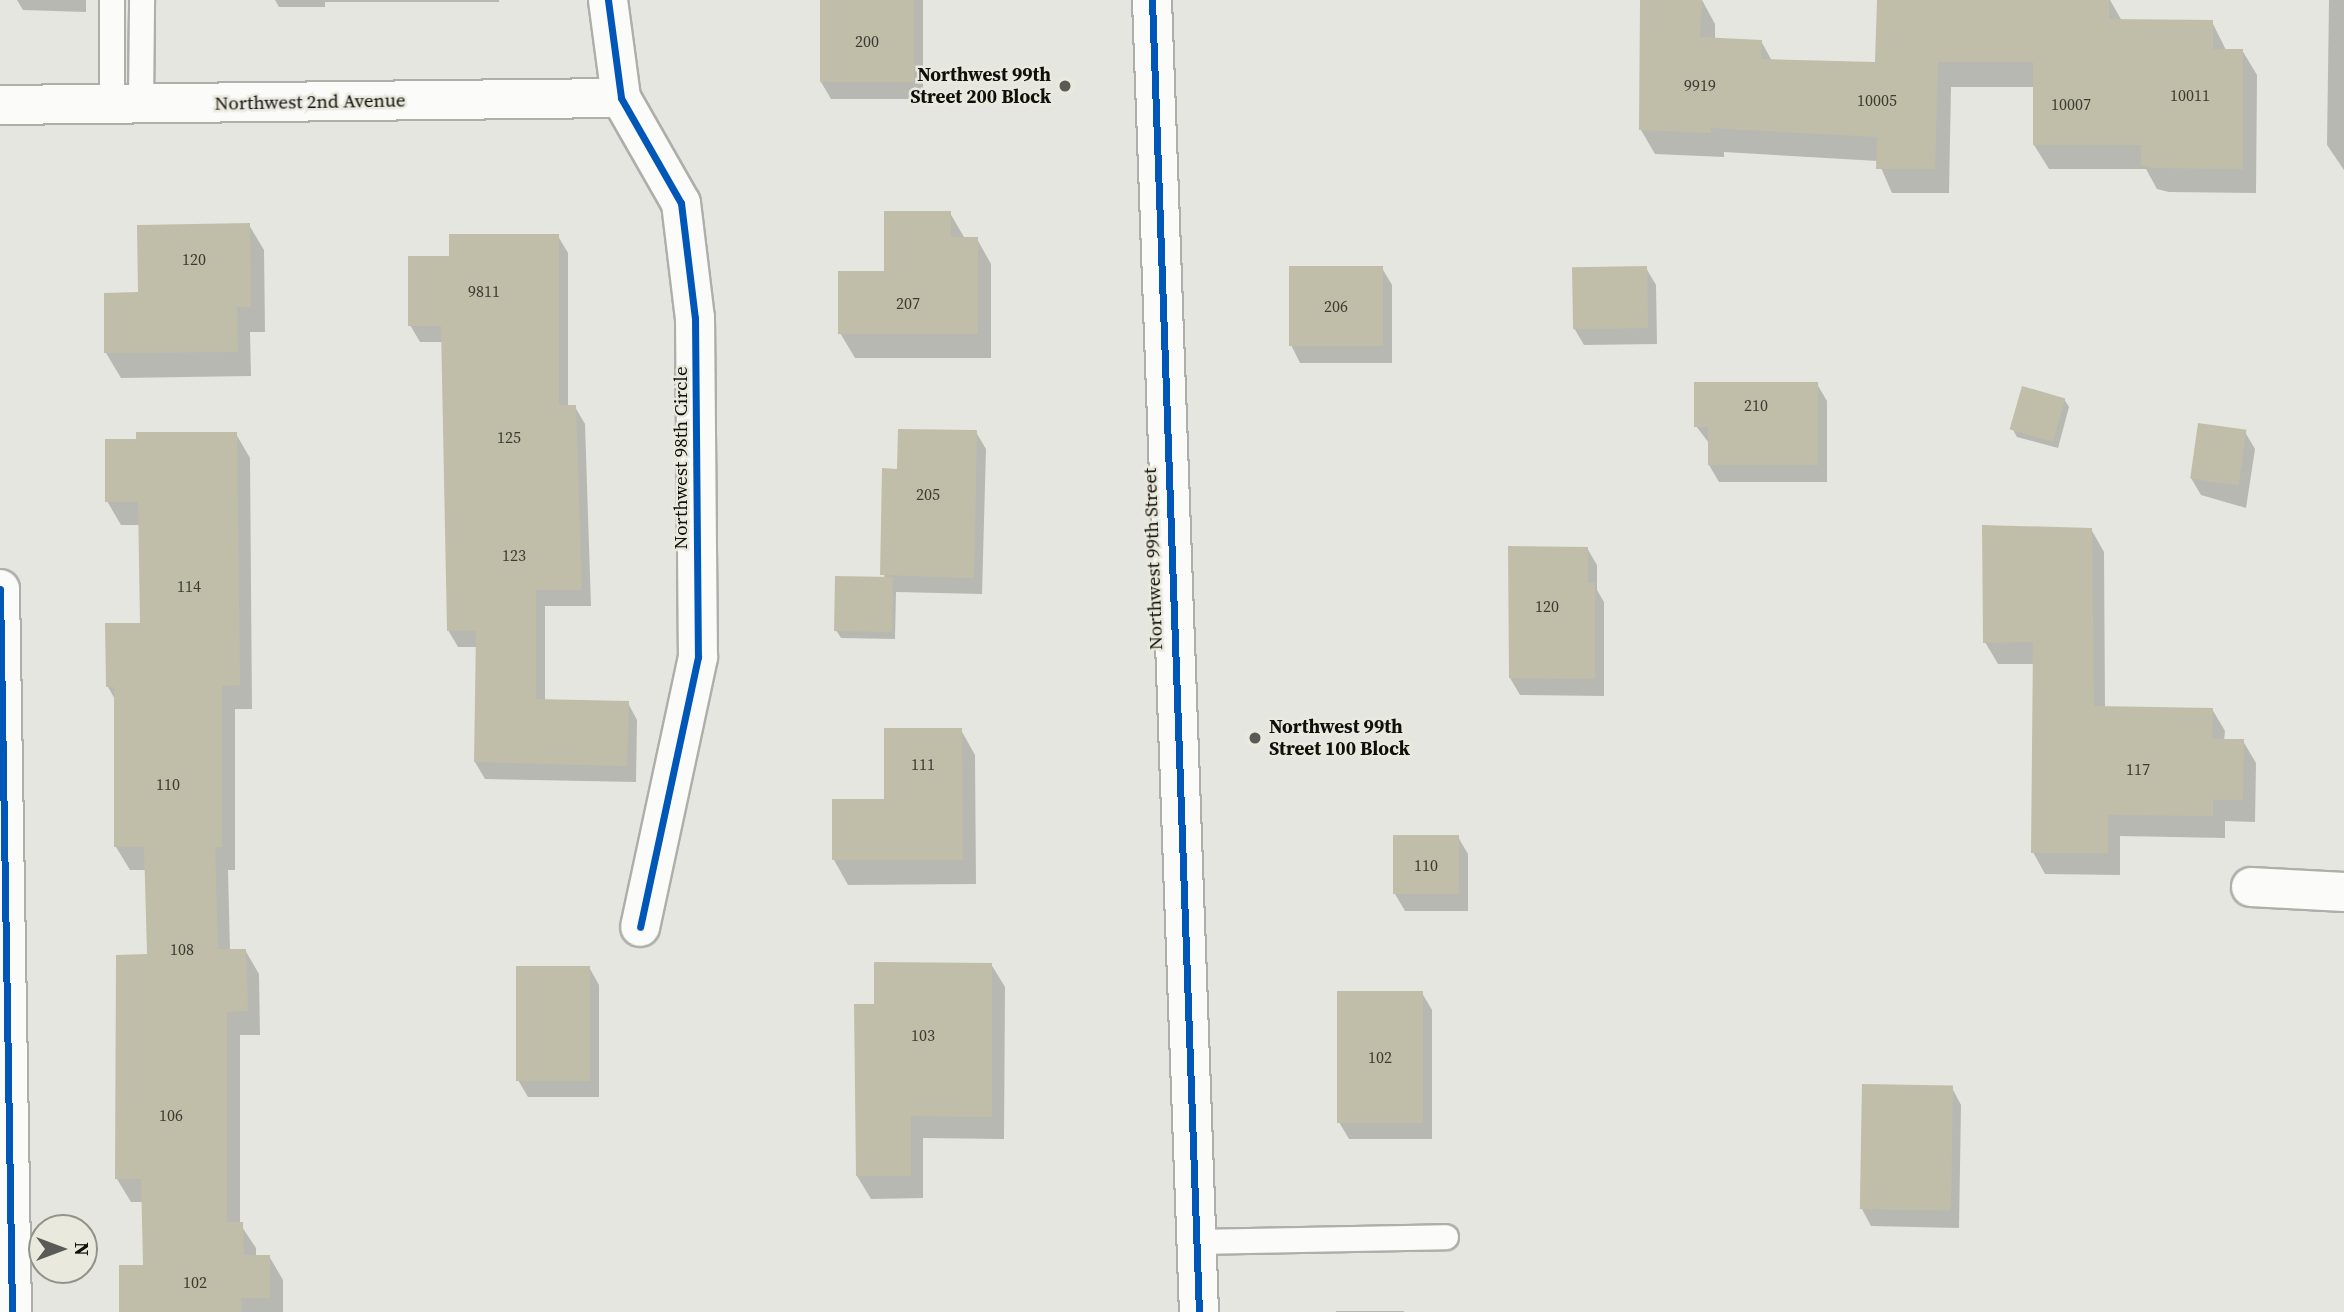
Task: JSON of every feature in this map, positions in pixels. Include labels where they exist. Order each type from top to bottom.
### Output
[{"type":"street","name":"Northwest 98th Circle","points":[[608,0],[621,98],[681,203],[695,318],[698,657],[640,927]]},
{"type":"street","name":"Northwest 99th Street","points":[[1152,0],[1189,1117],[1199,1312]]},
{"type":"street","name":"Northwest 2nd Avenue","points":[[0,105],[621,98]]},
{"type":"street","points":[[0,589],[12,1312]]},
{"type":"street","points":[[2251,887],[2344,892]]},
{"type":"lane","points":[[112,0],[127,104]]},
{"type":"lane","points":[[127,104],[142,0]]},
{"type":"lane","points":[[1195,1242],[1446,1237]]},
{"type":"building","points":[[820,0],[914,0],[914,82],[820,82]]},
{"type":"building","points":[[1640,0],[1702,0],[1700,37],[1762,40],[1761,59],[1875,62],[1877,0],[2109,0],[2109,19],[2213,20],[2213,49],[2243,49],[2243,169],[2153,168],[2141,165],[2141,145],[2033,145],[2033,62],[1938,62],[1935,169],[1876,169],[1877,137],[1711,128],[1711,133],[1639,130]]},
{"type":"building","points":[[884,211],[951,211],[951,237],[978,237],[978,334],[838,334],[838,271],[884,271]]},
{"type":"building","points":[[250,223],[251,307],[237,307],[238,352],[104,353],[104,293],[138,292],[137,225]]},
{"type":"building","points":[[449,234],[559,234],[559,405],[576,405],[582,590],[536,590],[536,699],[629,701],[627,766],[474,762],[476,631],[447,631],[441,326],[408,326],[408,256],[449,256]]},
{"type":"building","points":[[1289,266],[1383,266],[1383,346],[1289,346]]},
{"type":"building","points":[[1647,266],[1648,328],[1573,329],[1572,267]]},
{"type":"building","points":[[1694,382],[1818,382],[1818,465],[1708,465],[1708,427],[1694,427]]},
{"type":"building","points":[[2022,386],[2065,398],[2053,442],[2010,429]]},
{"type":"building","points":[[2198,423],[2247,430],[2239,485],[2190,478]]},
{"type":"building","points":[[898,429],[977,430],[974,578],[880,575],[882,468],[897,469]]},
{"type":"building","points":[[136,432],[237,432],[240,685],[222,686],[222,847],[215,847],[218,949],[246,949],[248,1011],[227,1012],[227,1222],[243,1222],[244,1255],[270,1255],[270,1298],[241,1298],[242,1312],[119,1312],[119,1265],[143,1265],[141,1179],[115,1179],[116,955],[147,954],[144,847],[114,847],[114,687],[106,687],[105,623],[140,623],[138,502],[105,502],[105,439],[136,439]]},
{"type":"building","points":[[1982,525],[2092,528],[2094,706],[2213,708],[2212,739],[2244,739],[2243,800],[2213,800],[2213,816],[2108,815],[2108,853],[2031,853],[2033,642],[1983,643]]},
{"type":"building","points":[[1508,546],[1588,547],[1588,583],[1595,583],[1595,679],[1509,678]]},
{"type":"building","points":[[835,576],[893,577],[892,632],[834,631]]},
{"type":"building","points":[[884,728],[962,728],[963,860],[832,860],[832,799],[884,799]]},
{"type":"building","points":[[1393,835],[1459,835],[1459,894],[1393,894]]},
{"type":"building","points":[[874,962],[992,963],[992,1117],[911,1116],[911,1176],[856,1176],[854,1004],[874,1004]]},
{"type":"building","points":[[516,966],[590,966],[590,1081],[516,1081]]},
{"type":"building","points":[[1337,991],[1423,991],[1423,1123],[1337,1123]]},
{"type":"building","points":[[1862,1084],[1953,1086],[1951,1211],[1860,1209]]},
{"type":"cycle path","points":[[608,0],[621,98],[681,203],[695,318],[698,657],[640,927]]},
{"type":"cycle path","points":[[1152,0],[1199,1312]]},
{"type":"cycle path","points":[[0,589],[12,1312]]},
{"type":"place","name":"Northwest 99th Street 200 Block","points":[[1065,86]]},
{"type":"place","name":"Northwest 99th Street 100 Block","points":[[1255,738]]}]
